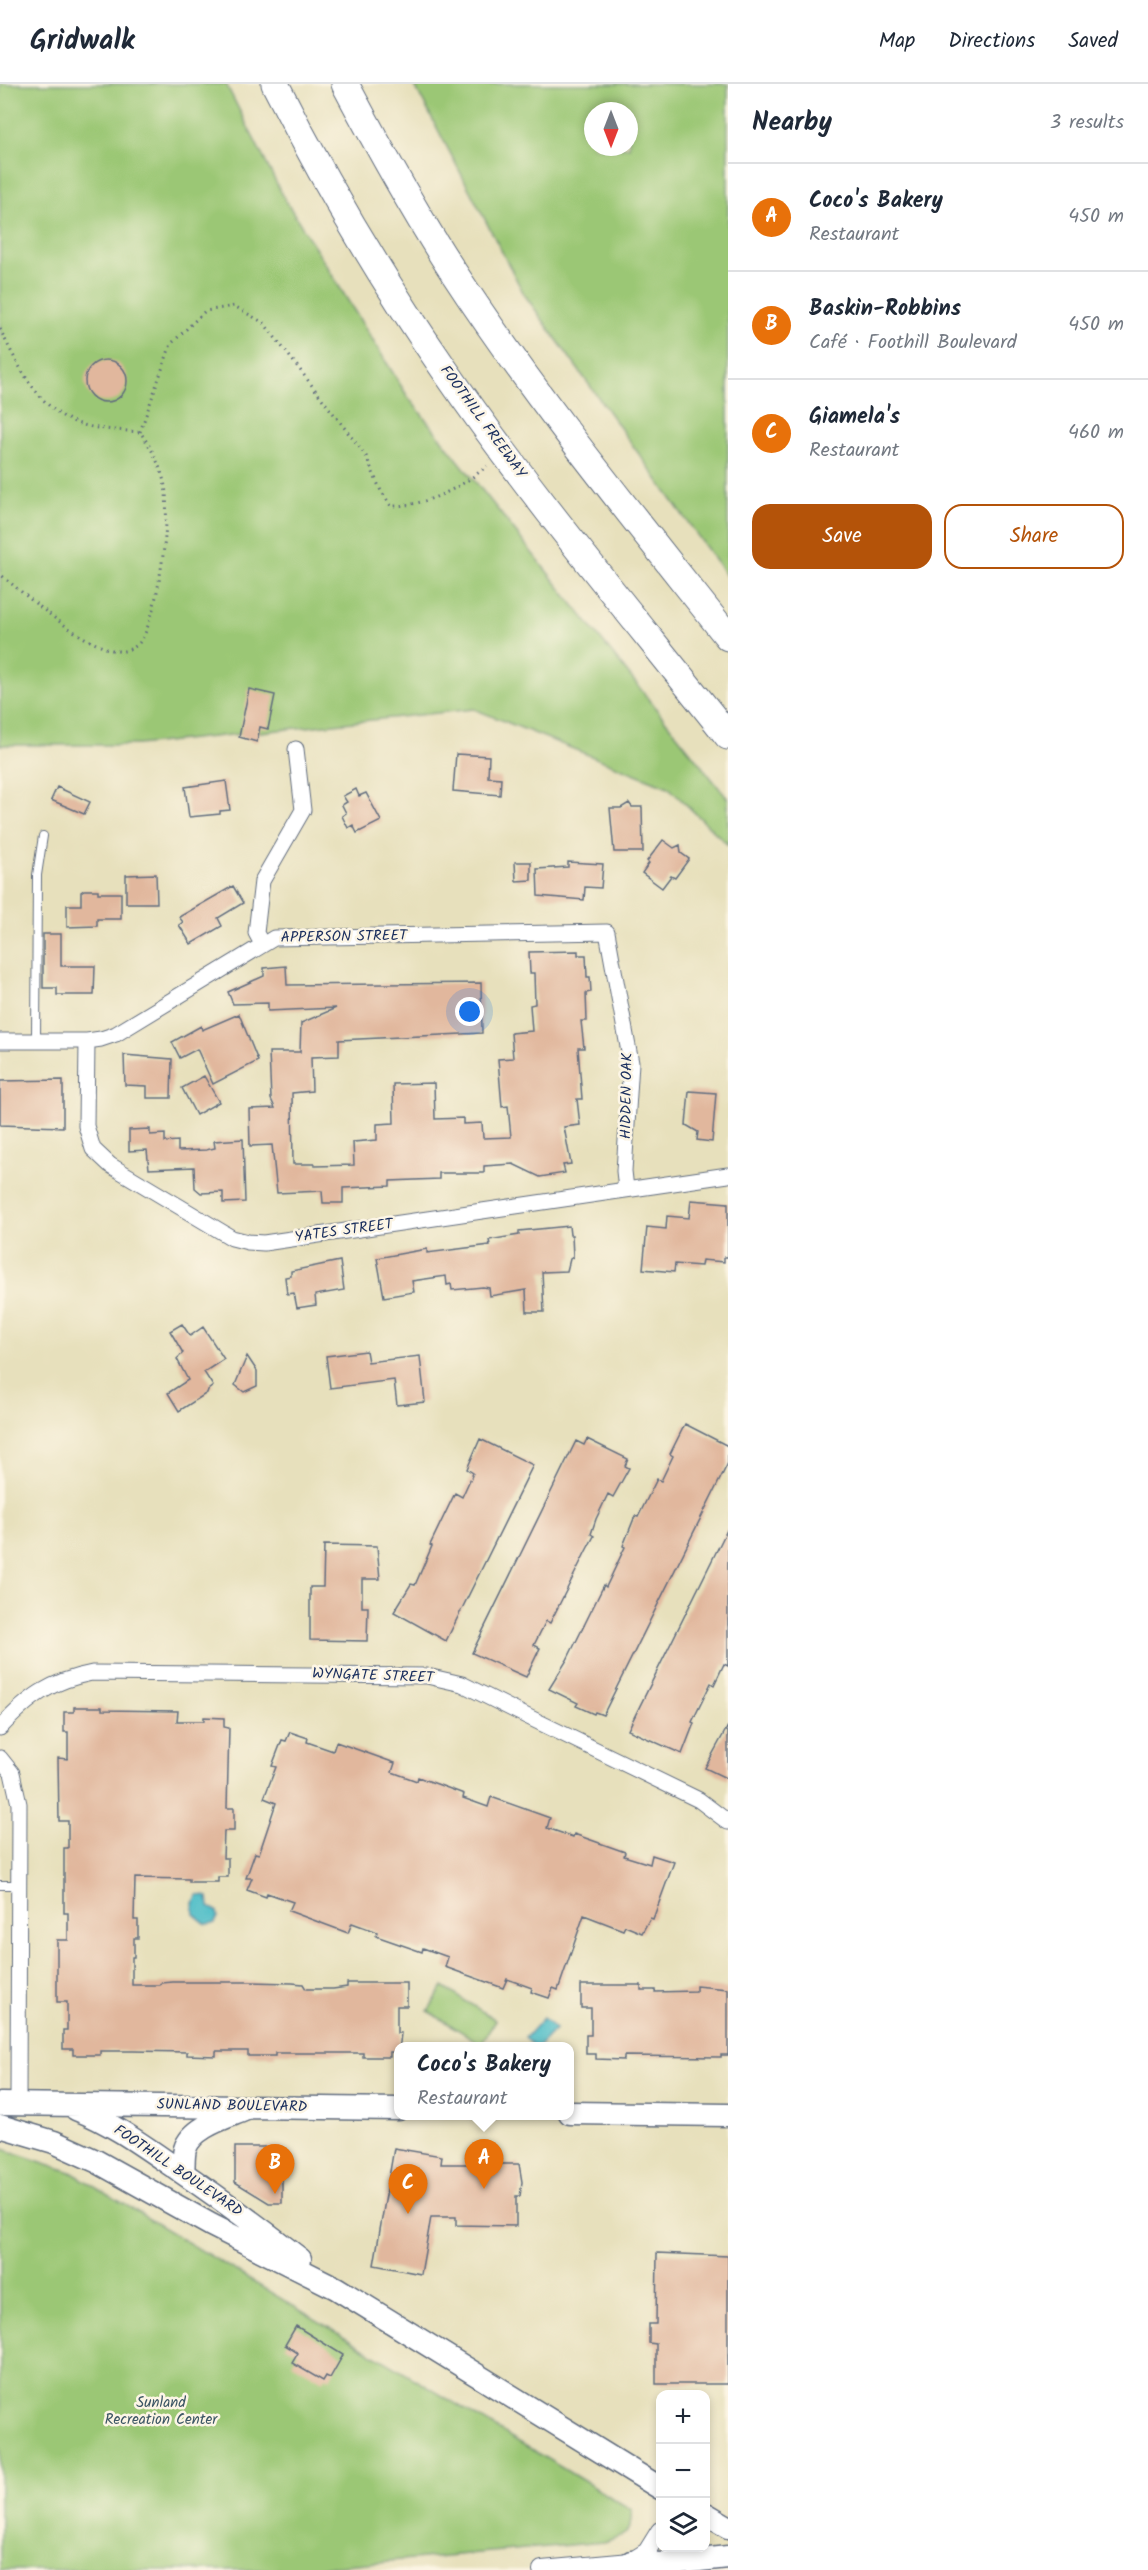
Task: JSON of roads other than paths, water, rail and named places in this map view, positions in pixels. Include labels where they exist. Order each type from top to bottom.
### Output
[{"type":"highway","name":"FOOTHILL FREEWAY","points":[[275,84],[362,243],[438,361],[504,452],[728,736]]},
{"type":"highway","points":[[345,84],[416,212],[496,335],[630,513],[728,637]]},
{"type":"main road","name":"FOOTHILL BOULEVARD","points":[[9,2104],[66,2105],[114,2127],[231,2207],[336,2288]]},
{"type":"main road","name":"SUNLAND BOULEVARD","points":[[66,2105],[394,2109]]},
{"type":"main road","points":[[183,2173],[186,2147],[194,2138],[219,2120],[257,2106]]},
{"type":"main road","points":[[574,2113],[728,2115]]},
{"type":"main road","name":"FOOTHILL BOULEVARD","points":[[0,2126],[54,2142],[96,2161],[211,2226],[336,2288],[656,2486]]},
{"type":"main road","points":[[710,2517],[728,2527]]},
{"type":"main road","points":[[630,2562],[661,2564],[728,2557]]},
{"type":"street","points":[[262,944],[256,933],[262,881],[303,810],[296,750]]},
{"type":"street","name":"APPERSON STREET","points":[[0,1041],[101,1040],[116,1034],[262,944],[280,937],[607,932]]},
{"type":"street","name":"HIDDEN OAK","points":[[607,932],[631,1063],[624,1171],[626,1189]]},
{"type":"street","name":"YATES STREET","points":[[87,1041],[86,1126],[93,1149],[110,1165],[232,1238],[240,1240],[264,1243],[728,1175]]},
{"type":"street","name":"WYNGATE STREET","points":[[0,1728],[42,1690],[70,1677],[92,1673],[427,1676],[462,1684],[699,1800],[728,1822]]},
{"type":"street","points":[[0,1758],[12,1773],[17,1791],[20,1885],[9,2104]]},
{"type":"street","points":[[542,2570],[630,2562],[647,2552],[656,2537]]},
{"type":"lane","points":[[36,1041],[37,875],[43,836]]},
{"type":"lane","points":[[0,1885],[20,1885]]},
{"type":"water","points":[[198,1895],[208,1897],[209,1907],[217,1911],[218,1917],[215,1923],[206,1924],[194,1914],[193,1903]]},
{"type":"water","points":[[543,2018],[555,2029],[543,2042],[530,2042],[525,2038]]},
{"type":"place","name":"Coco's Bakery","points":[[484,2189]]},
{"type":"place","name":"Baskin-Robbins","points":[[275,2194]]},
{"type":"place","name":"Giamela's","points":[[408,2214]]},
{"type":"park label","name":"Sunland Recreation Center","points":[[161,2412]]}]
